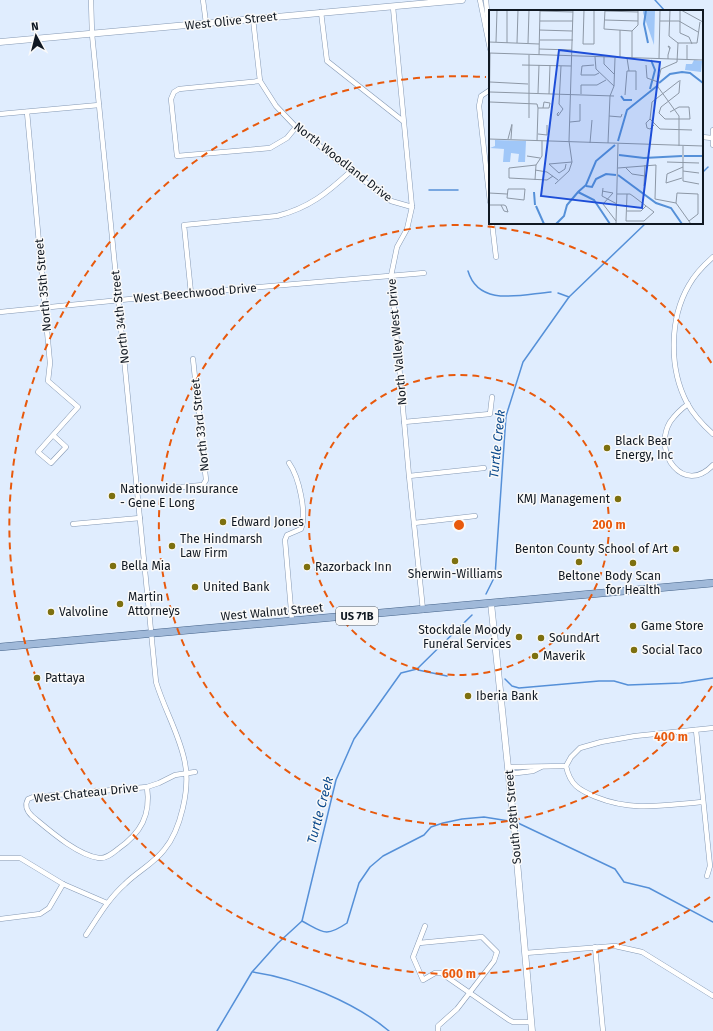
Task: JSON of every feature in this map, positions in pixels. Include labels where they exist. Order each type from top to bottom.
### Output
[{"type":"main road","name":"West Olive Street","points":[[0,42],[462,0]]},
{"type":"main road","name":"West Walnut Street","points":[[0,648],[713,583]]},
{"type":"main road","name":"South 28th Street","points":[[491,603],[509,771],[532,1031]]},
{"type":"street","name":"North 34th Street","points":[[86,935],[107,903],[125,884],[165,850],[179,822],[184,804],[186,773],[185,762],[172,722],[162,703],[156,682],[150,634],[140,518],[92,34],[91,0]]},
{"type":"street","points":[[203,0],[206,23]]},
{"type":"street","points":[[480,0],[489,43]]},
{"type":"street","points":[[486,0],[488,22],[486,27]]},
{"type":"street","name":"North Valley West Drive","points":[[393,7],[412,207],[407,229],[397,247],[391,276],[408,476],[423,610]]},
{"type":"street","points":[[320,12],[327,61],[403,121]]},
{"type":"street","name":"North Woodland Drive","points":[[253,19],[260,81],[276,106],[296,127],[391,201],[412,207]]},
{"type":"street","points":[[260,81],[179,89],[174,92],[171,98],[177,156],[270,148],[287,138],[296,127]]},
{"type":"street","points":[[489,91],[481,96],[480,106],[489,192]]},
{"type":"street","points":[[0,114],[99,105]]},
{"type":"street","name":"North 35th Street","points":[[27,112],[50,363],[48,381],[78,407],[53,435],[38,452],[51,463],[66,447],[53,435]]},
{"type":"street","points":[[713,130],[713,146]]},
{"type":"street","points":[[703,137],[712,138]]},
{"type":"street","points":[[191,293],[184,225],[277,216],[291,212],[307,206],[328,192],[351,171]]},
{"type":"street","points":[[492,224],[496,258]]},
{"type":"street","points":[[713,257],[699,271],[689,285],[682,301],[674,333],[676,370],[688,404],[713,434]]},
{"type":"street","name":"West Beechwood Drive","points":[[0,312],[191,293],[424,273]]},
{"type":"street","name":"North 33rd Street","points":[[137,491],[202,485],[206,480],[193,359]]},
{"type":"street","points":[[404,422],[490,414],[492,397]]},
{"type":"street","points":[[688,404],[670,422],[666,433],[666,453],[669,462],[674,469],[684,474],[702,473],[713,465]]},
{"type":"street","points":[[289,463],[297,479],[302,517],[301,529],[287,535],[285,540],[292,621]]},
{"type":"street","points":[[408,476],[484,468]]},
{"type":"street","points":[[414,523],[475,516]]},
{"type":"street","points":[[73,524],[140,518]]},
{"type":"street","points":[[703,802],[641,808],[612,803],[580,791],[575,787],[568,775],[566,766],[571,757],[580,748],[601,742],[636,736],[713,728]]},
{"type":"street","points":[[696,730],[710,866],[707,876]]},
{"type":"street","points":[[509,771],[533,771],[541,768],[566,766]]},
{"type":"street","name":"West Chateau Drive","points":[[147,787],[149,799],[148,811],[142,825],[128,842],[104,858],[98,858],[68,845],[32,816],[28,812],[26,805],[28,799],[33,797],[147,787],[176,775],[195,772]]},
{"type":"street","points":[[0,858],[20,858],[63,884],[107,903]]},
{"type":"street","points":[[0,920],[40,914],[49,908],[63,884]]},
{"type":"street","points":[[426,926],[413,957],[423,980],[441,973],[509,1020],[513,1022],[531,1022]]},
{"type":"street","points":[[419,943],[482,937],[495,948],[497,957],[457,1009],[438,1026],[438,1031]]},
{"type":"street","points":[[525,953],[615,946],[642,952],[713,996]]},
{"type":"street","points":[[595,947],[603,1031]]},
{"type":"waterway","points":[[655,0],[664,10]]},
{"type":"waterway","name":"Turtle Creek","points":[[703,172],[708,167]]},
{"type":"waterway","points":[[429,190],[458,190]]},
{"type":"waterway","name":"Turtle Creek","points":[[486,594],[495,576],[506,416],[523,362],[569,297],[645,224]]},
{"type":"waterway","points":[[468,271],[474,283],[482,290],[492,294],[515,296],[551,292]]},
{"type":"waterway","points":[[558,293],[569,297]]},
{"type":"waterway","name":"Turtle Creek","points":[[217,1031],[252,972],[278,943],[302,921],[336,780],[354,739],[401,673],[417,669],[472,615]]},
{"type":"waterway","points":[[418,670],[447,676]]},
{"type":"waterway","points":[[505,679],[512,686],[519,688],[599,681],[614,681],[628,685],[681,683],[713,678]]},
{"type":"waterway","points":[[302,921],[324,932],[334,931],[347,923],[359,883],[370,867],[383,856],[424,835],[431,827],[462,819],[484,817],[509,821]]},
{"type":"waterway","points":[[518,823],[615,869],[624,882],[649,888],[713,922]]},
{"type":"waterway","points":[[253,972],[288,980],[325,993],[360,1011],[389,1031]]},
{"type":"place","name":"Black Bear Energy, Inc","points":[[607,448]]},
{"type":"place","name":"Nationwide Insurance - Gene E Long","points":[[112,496]]},
{"type":"place","name":"KMJ Management","points":[[618,499]]},
{"type":"place","name":"Edward Jones","points":[[223,522]]},
{"type":"place","name":"The Hindmarsh Law Firm","points":[[172,546]]},
{"type":"place","name":"Benton County School of Art","points":[[676,549]]},
{"type":"place","name":"Sherwin-Williams","points":[[455,561]]},
{"type":"place","name":"Beltone","points":[[579,562]]},
{"type":"place","name":"Body Scan for Health","points":[[633,563]]},
{"type":"place","name":"Bella Mia","points":[[113,566]]},
{"type":"place","name":"Razorback Inn","points":[[307,567]]},
{"type":"place","name":"United Bank","points":[[195,587]]},
{"type":"place","name":"Martin Attorneys","points":[[120,604]]},
{"type":"place","name":"Valvoline","points":[[51,612]]},
{"type":"place","name":"Game Store","points":[[633,626]]},
{"type":"place","name":"Stockdale Moody Funeral Services","points":[[519,637]]},
{"type":"place","name":"SoundArt","points":[[541,638]]},
{"type":"place","name":"Social Taco","points":[[634,650]]},
{"type":"place","name":"Maverik","points":[[535,656]]},
{"type":"place","name":"Pattaya","points":[[37,678]]},
{"type":"place","name":"Iberia Bank","points":[[468,696]]}]
